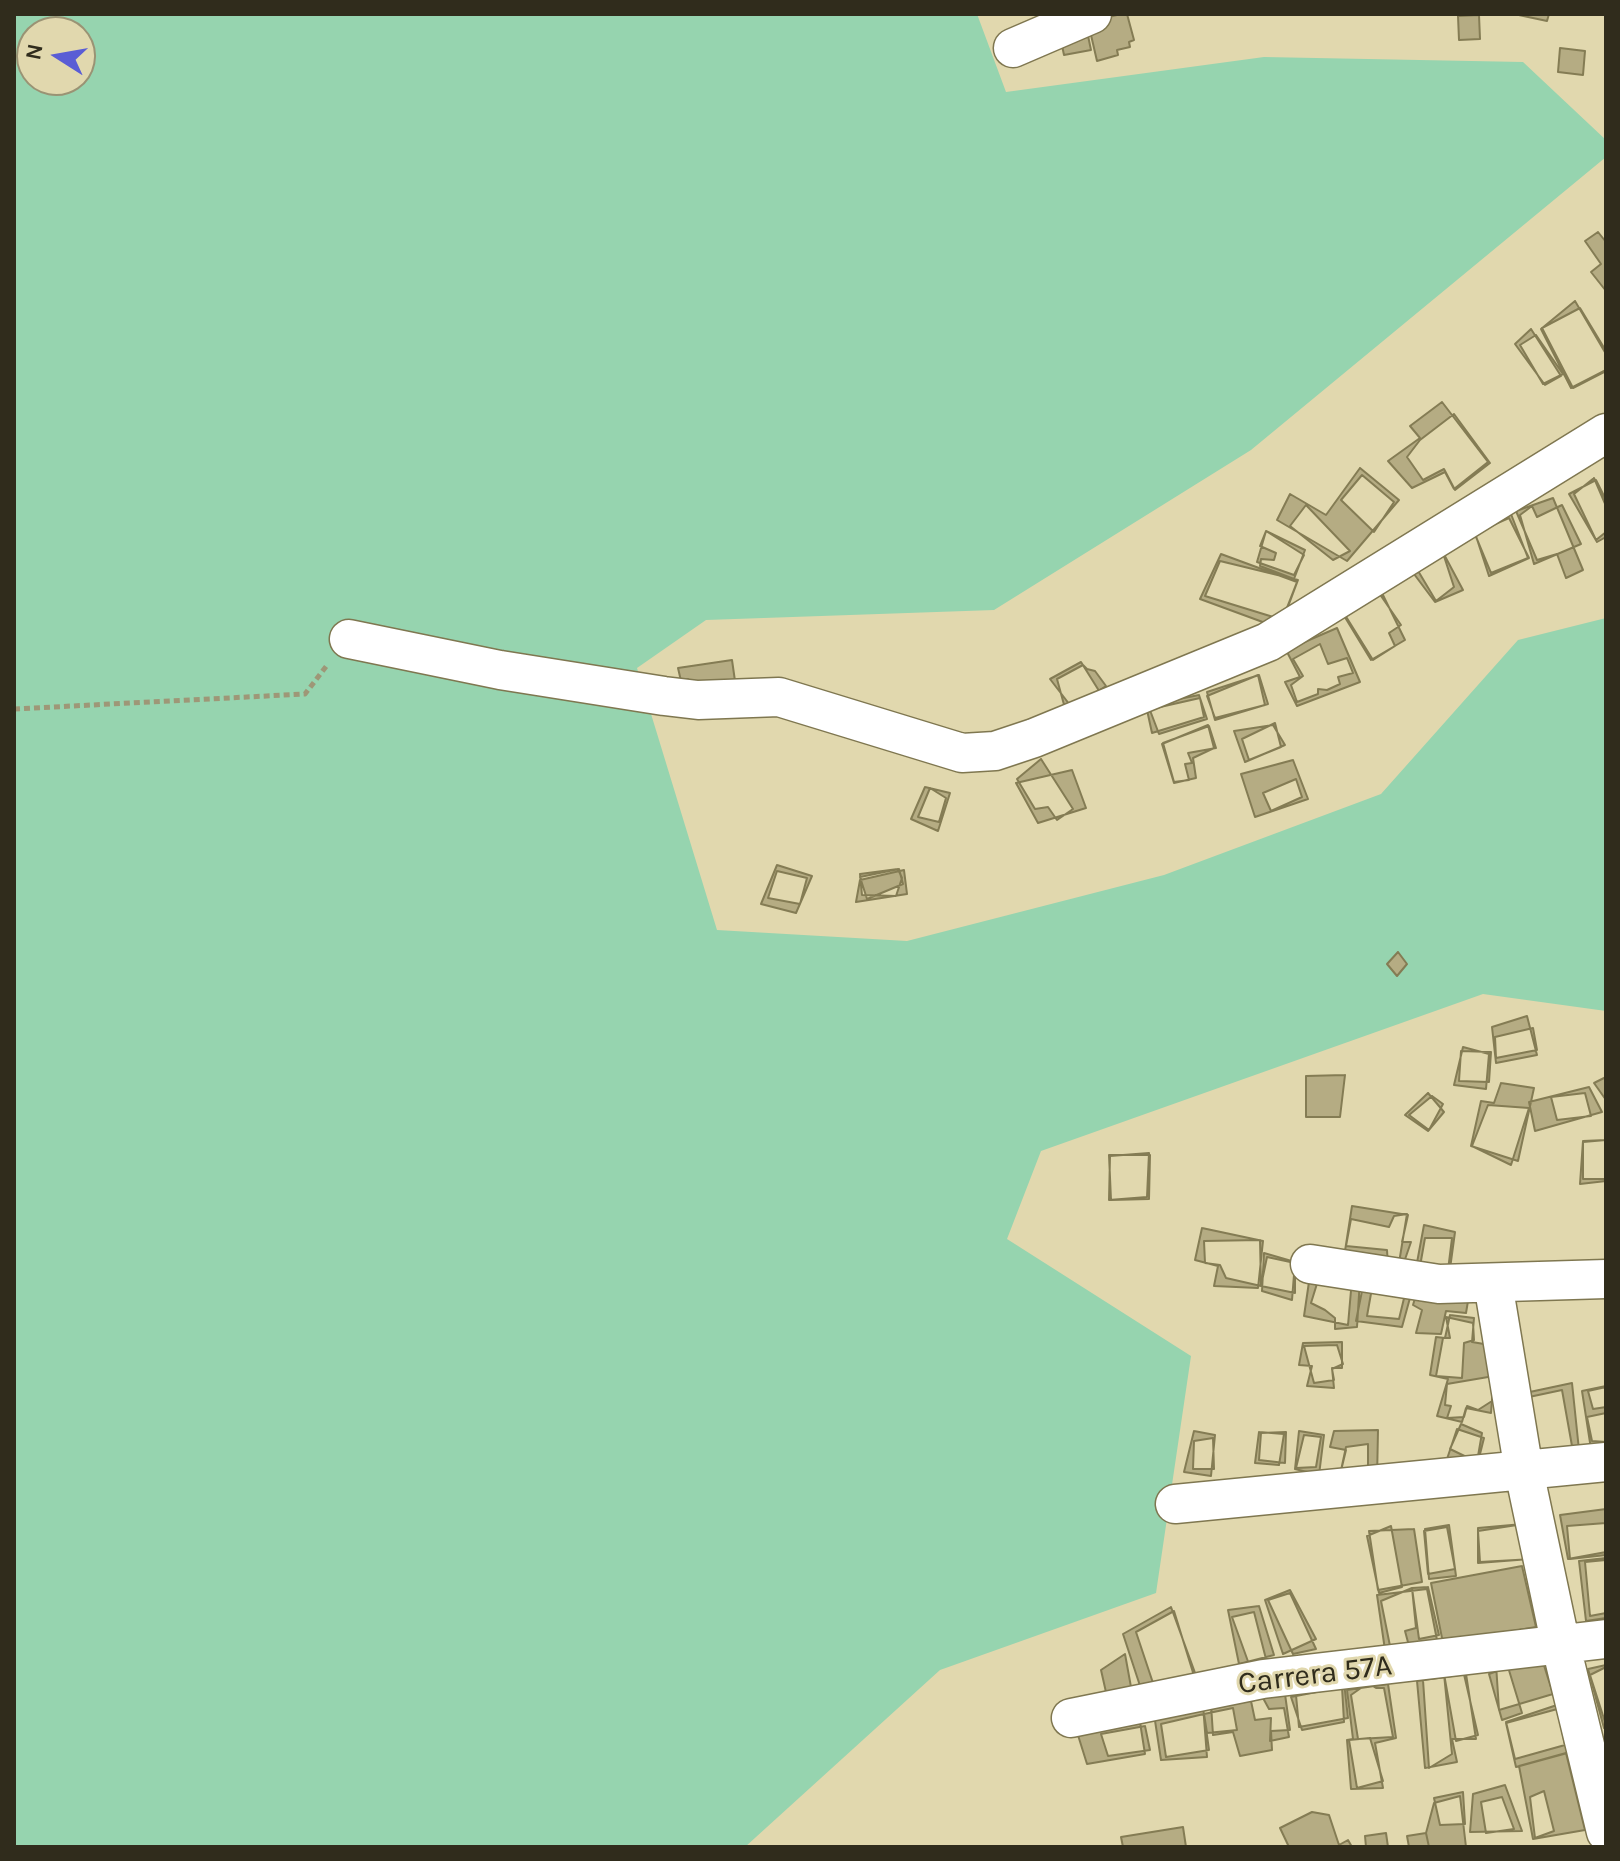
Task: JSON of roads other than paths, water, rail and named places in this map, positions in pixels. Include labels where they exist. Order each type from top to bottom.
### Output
[{"type":"street","points":[[1013,48],[1092,14]]},
{"type":"street","points":[[349,639],[500,670],[664,696],[698,700],[779,697],[962,753],[995,751],[1268,642],[1606,433]]},
{"type":"street","points":[[1310,1264],[1439,1284],[1606,1279]]},
{"type":"street","points":[[1493,1283],[1524,1471],[1561,1646],[1606,1832]]},
{"type":"street","points":[[1175,1504],[1606,1462]]},
{"type":"street","name":"Carrera 57A","points":[[1071,1718],[1263,1679],[1606,1639]]}]
